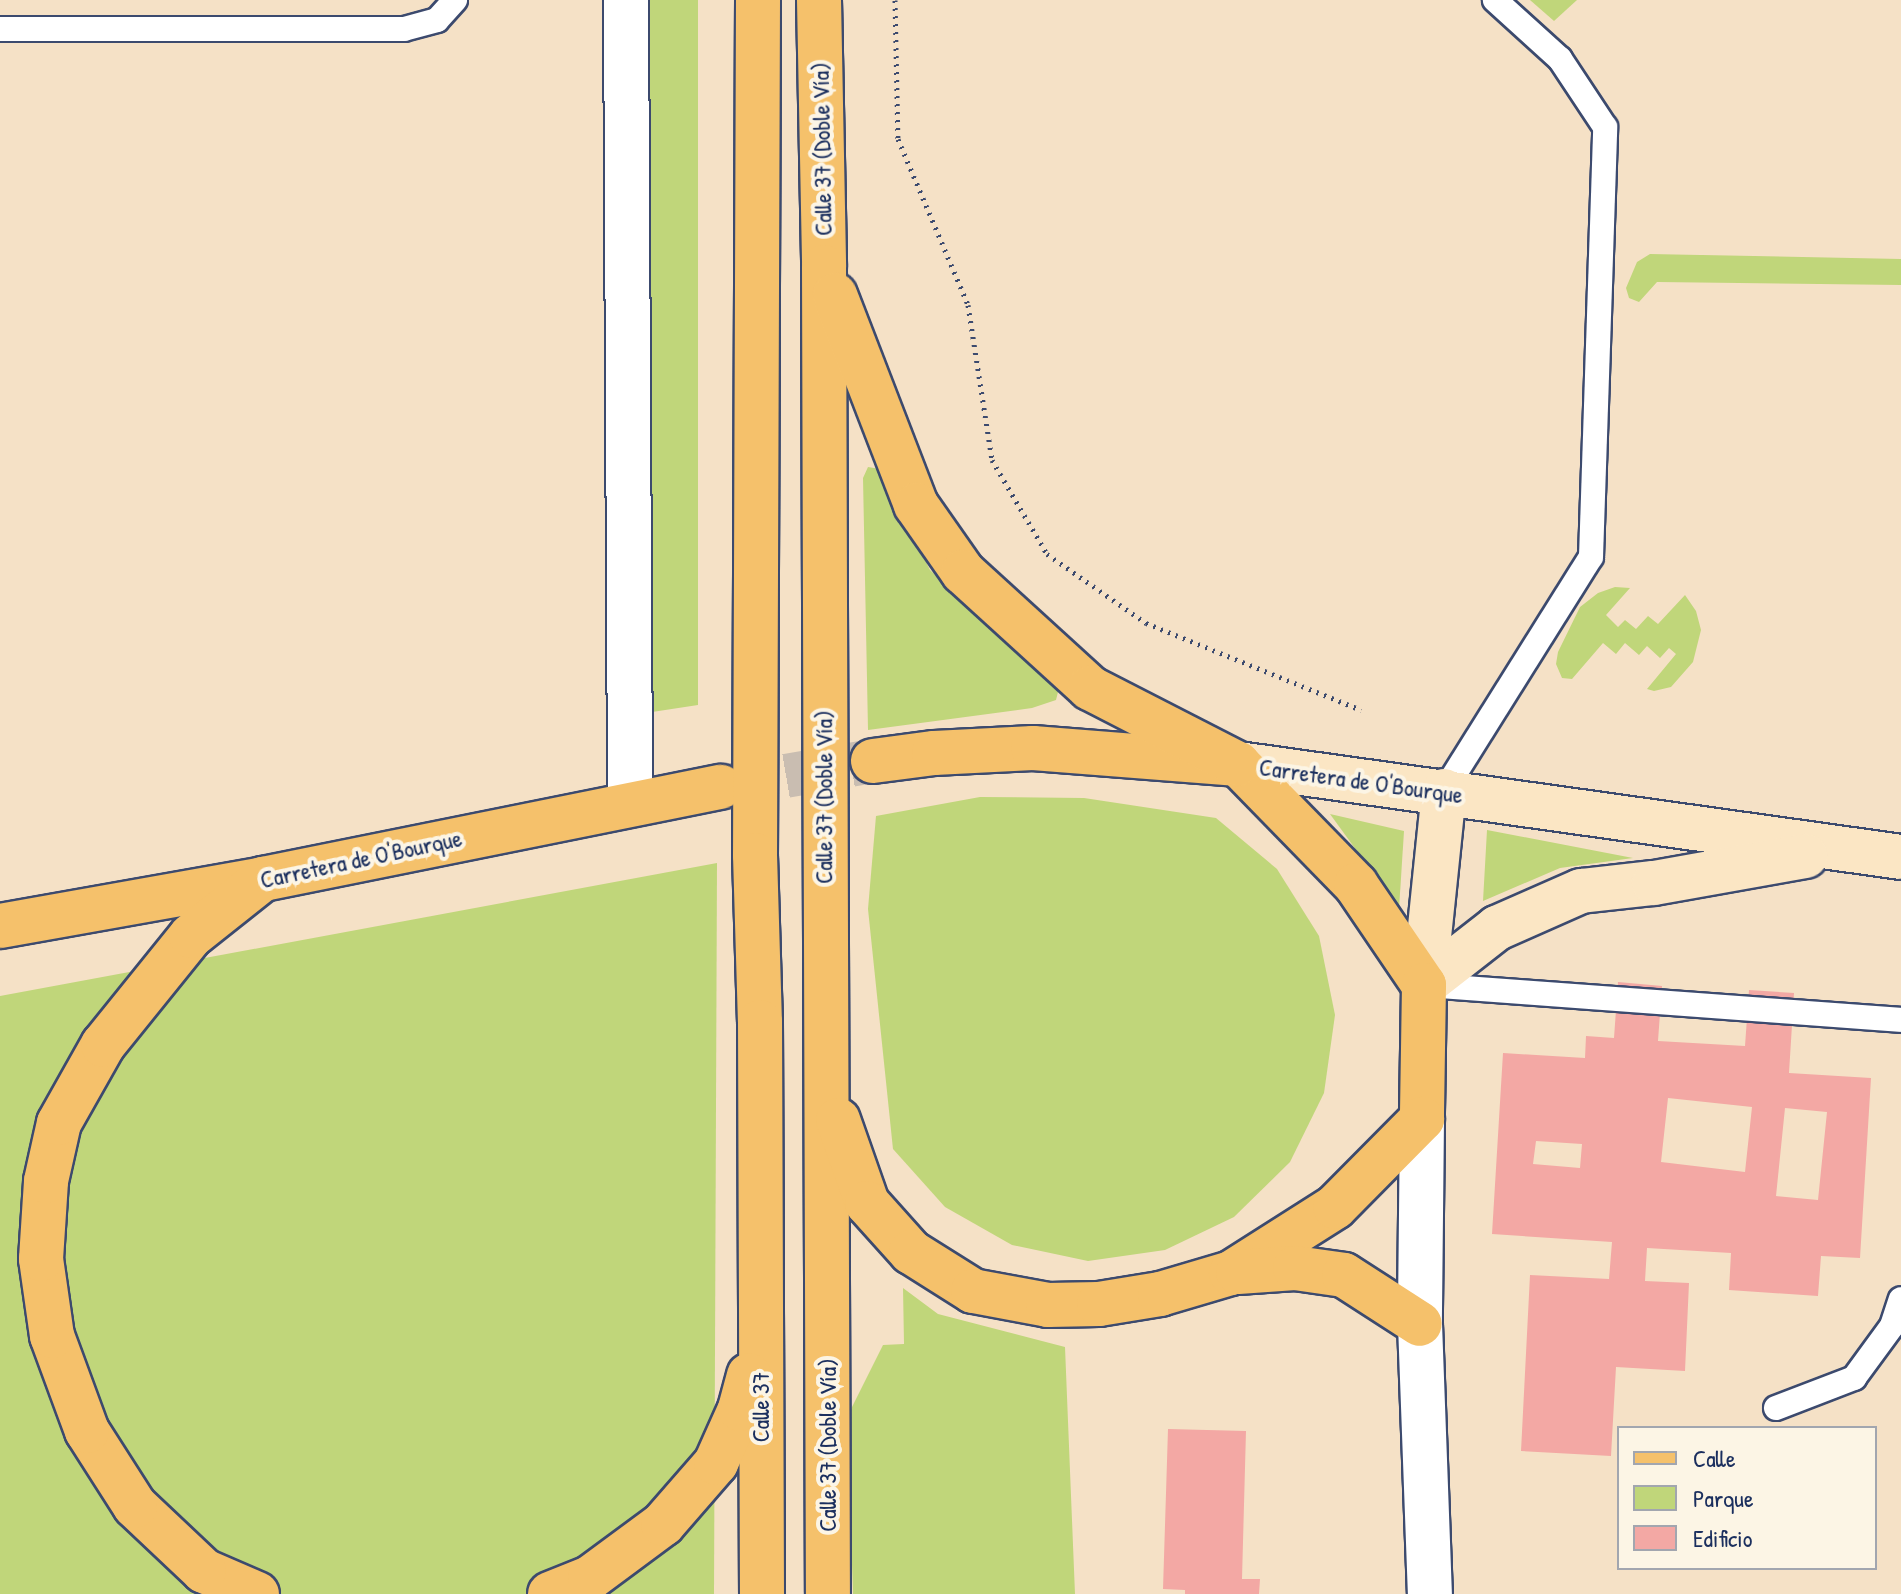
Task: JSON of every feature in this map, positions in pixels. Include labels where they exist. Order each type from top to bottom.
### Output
[{"type":"main road","points":[[550,1594],[590,1578],[663,1524],[716,1463],[740,1409],[760,1334],[760,1022],[755,855],[758,0]]},
{"type":"main road","name":"Calle 37 (Doble Vía)","points":[[819,0],[824,267],[823,854],[827,1090],[828,1594]]},
{"type":"main road","points":[[824,267],[916,505],[963,572],[1090,688],[1238,764],[1356,885],[1424,985]]},
{"type":"main road","name":"Carretera de O'Bourque","points":[[873,761],[934,753],[1033,748],[1238,764],[1901,857]]},
{"type":"main road","name":"Carretera de O'Bourque","points":[[0,926],[263,879],[721,787]]},
{"type":"main road","points":[[1231,1273],[1335,1207],[1422,1119],[1424,985],[1444,791]]},
{"type":"main road","points":[[1424,985],[1497,928],[1581,891],[1654,883],[1848,849]]},
{"type":"main road","points":[[257,1594],[204,1571],[135,1506],[87,1431],[52,1336],[41,1259],[46,1181],[59,1123],[103,1045],[191,936],[263,879]]},
{"type":"main road","points":[[827,1090],[867,1203],[911,1252],[973,1291],[1048,1305],[1099,1304],[1160,1294],[1231,1273],[1295,1268],[1344,1275],[1420,1324]]},
{"type":"main road","name":"Calle 37","points":[[760,1334],[762,1594]]},
{"type":"street","points":[[626,0],[630,803]]},
{"type":"street","points":[[1422,1119],[1420,1324],[1430,1594]]},
{"type":"lane","points":[[0,29],[404,29],[437,20],[455,0]]},
{"type":"lane","points":[[1444,791],[1591,557],[1605,127],[1560,59],[1495,0]]},
{"type":"lane","points":[[1424,985],[1901,1020]]},
{"type":"lane","points":[[1776,1408],[1854,1378],[1892,1326],[1901,1299]]},
{"type":"path","points":[[895,0],[898,139],[968,305],[992,460],[1047,554],[1146,623],[1361,710]]},
{"type":"green space","points":[[631,0],[698,0],[698,705],[639,714]]},
{"type":"green space","points":[[1530,0],[1577,0],[1554,21]]},
{"type":"green space","points":[[1650,254],[1901,259],[1901,285],[1657,282],[1639,302],[1629,298],[1626,288],[1637,262]]},
{"type":"green space","points":[[868,467],[880,469],[930,570],[1059,688],[1056,700],[1032,708],[868,730],[863,478]]},
{"type":"green space","points":[[1615,587],[1630,588],[1606,615],[1618,627],[1625,620],[1636,629],[1648,616],[1658,624],[1685,595],[1696,611],[1701,630],[1693,662],[1671,687],[1654,691],[1647,689],[1676,654],[1669,648],[1660,658],[1647,646],[1639,655],[1625,643],[1616,654],[1603,643],[1572,679],[1562,678],[1556,664],[1558,652],[1580,607],[1598,593]]},
{"type":"green space","points":[[980,797],[1084,798],[1216,818],[1277,869],[1319,936],[1335,1015],[1324,1093],[1290,1162],[1234,1217],[1165,1250],[1088,1261],[1012,1245],[945,1207],[893,1149],[868,909],[876,816]]},
{"type":"green space","points":[[1330,814],[1404,831],[1399,909]]},
{"type":"green space","points":[[1487,830],[1633,858],[1560,868],[1483,901]]},
{"type":"green space","points":[[717,863],[714,1594],[0,1594],[0,996]]},
{"type":"green space","points":[[903,1288],[938,1314],[1065,1347],[1075,1594],[853,1594],[847,1417],[883,1345],[904,1344]]},
{"type":"building","points":[[1618,982],[1662,986],[1658,1041],[1745,1046],[1749,990],[1794,993],[1789,1073],[1871,1078],[1860,1258],[1821,1256],[1818,1296],[1729,1290],[1731,1253],[1647,1248],[1645,1281],[1689,1283],[1685,1371],[1616,1367],[1611,1456],[1521,1451],[1530,1275],[1609,1279],[1612,1242],[1492,1234],[1503,1053],[1585,1058],[1586,1036],[1614,1038]],"holes":[[[1668,1098],[1752,1107],[1745,1172],[1661,1162]],[[1785,1108],[1827,1112],[1818,1200],[1776,1196]],[[1536,1141],[1582,1144],[1580,1168],[1533,1164]]]},
{"type":"building","points":[[1168,1429],[1246,1431],[1242,1579],[1260,1579],[1259,1594],[1185,1594],[1185,1590],[1163,1589]]},
{"type":"tunnel","points":[[721,787],[873,761]]}]
